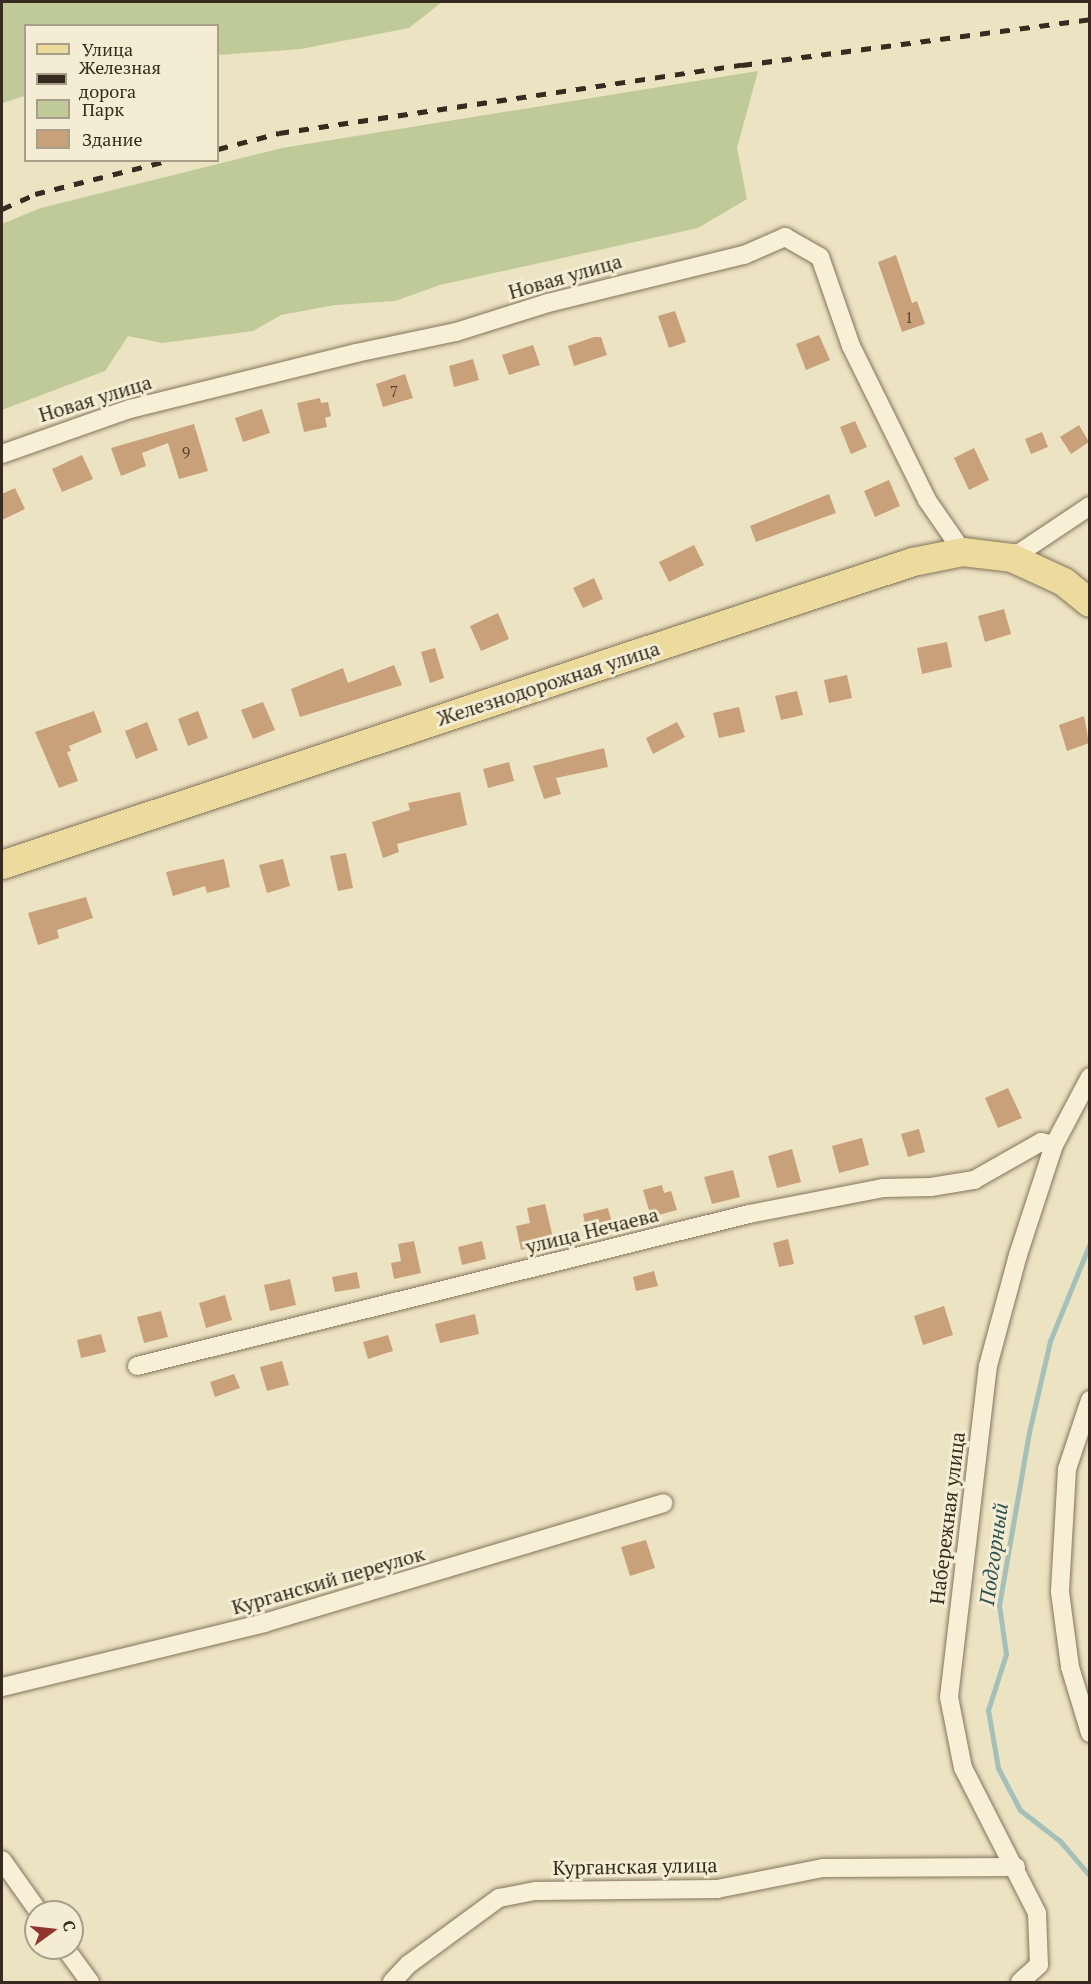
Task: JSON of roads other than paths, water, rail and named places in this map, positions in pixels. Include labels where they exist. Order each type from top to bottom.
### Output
[{"type":"main road","name":"Железнодорожная улица","points":[[2,865],[914,561],[963,552],[1012,558],[1064,582],[1089,603]]},
{"type":"street","name":"Новая улица","points":[[2,454],[130,409],[356,353],[456,332],[655,274],[744,255],[785,237],[820,257],[851,346],[927,500],[963,552]]},
{"type":"street","points":[[1012,558],[1089,506]]},
{"type":"street","name":"Набережная улица","points":[[1020,1983],[1039,1965],[1037,1913],[1016,1867],[963,1768],[949,1697],[988,1366],[1018,1255],[1054,1145],[1089,1077]]},
{"type":"street","name":"улица Нечаева","points":[[137,1366],[749,1214],[883,1188],[931,1188],[974,1180],[1041,1142],[1054,1145]]},
{"type":"street","points":[[1089,1400],[1067,1469],[1060,1592],[1070,1667],[1089,1733]]},
{"type":"street","name":"Курганский переулок","points":[[2,1687],[264,1623],[663,1503]]},
{"type":"street","points":[[2,1860],[30,1900]]},
{"type":"street","name":"Курганская улица","points":[[392,1983],[409,1964],[499,1898],[536,1891],[717,1889],[824,1868],[1016,1867]]},
{"type":"street","points":[[74,1960],[90,1983]]},
{"type":"waterway","name":"Подгорный","points":[[1090,1243],[1050,1341],[1029,1432],[999,1605],[1006,1654],[988,1710],[998,1768],[1020,1810],[1060,1841],[1090,1876]]},
{"type":"railway","points":[[219,149],[279,133],[742,65],[1090,19]]},
{"type":"railway","points":[[2,209],[35,194],[162,162]]}]
